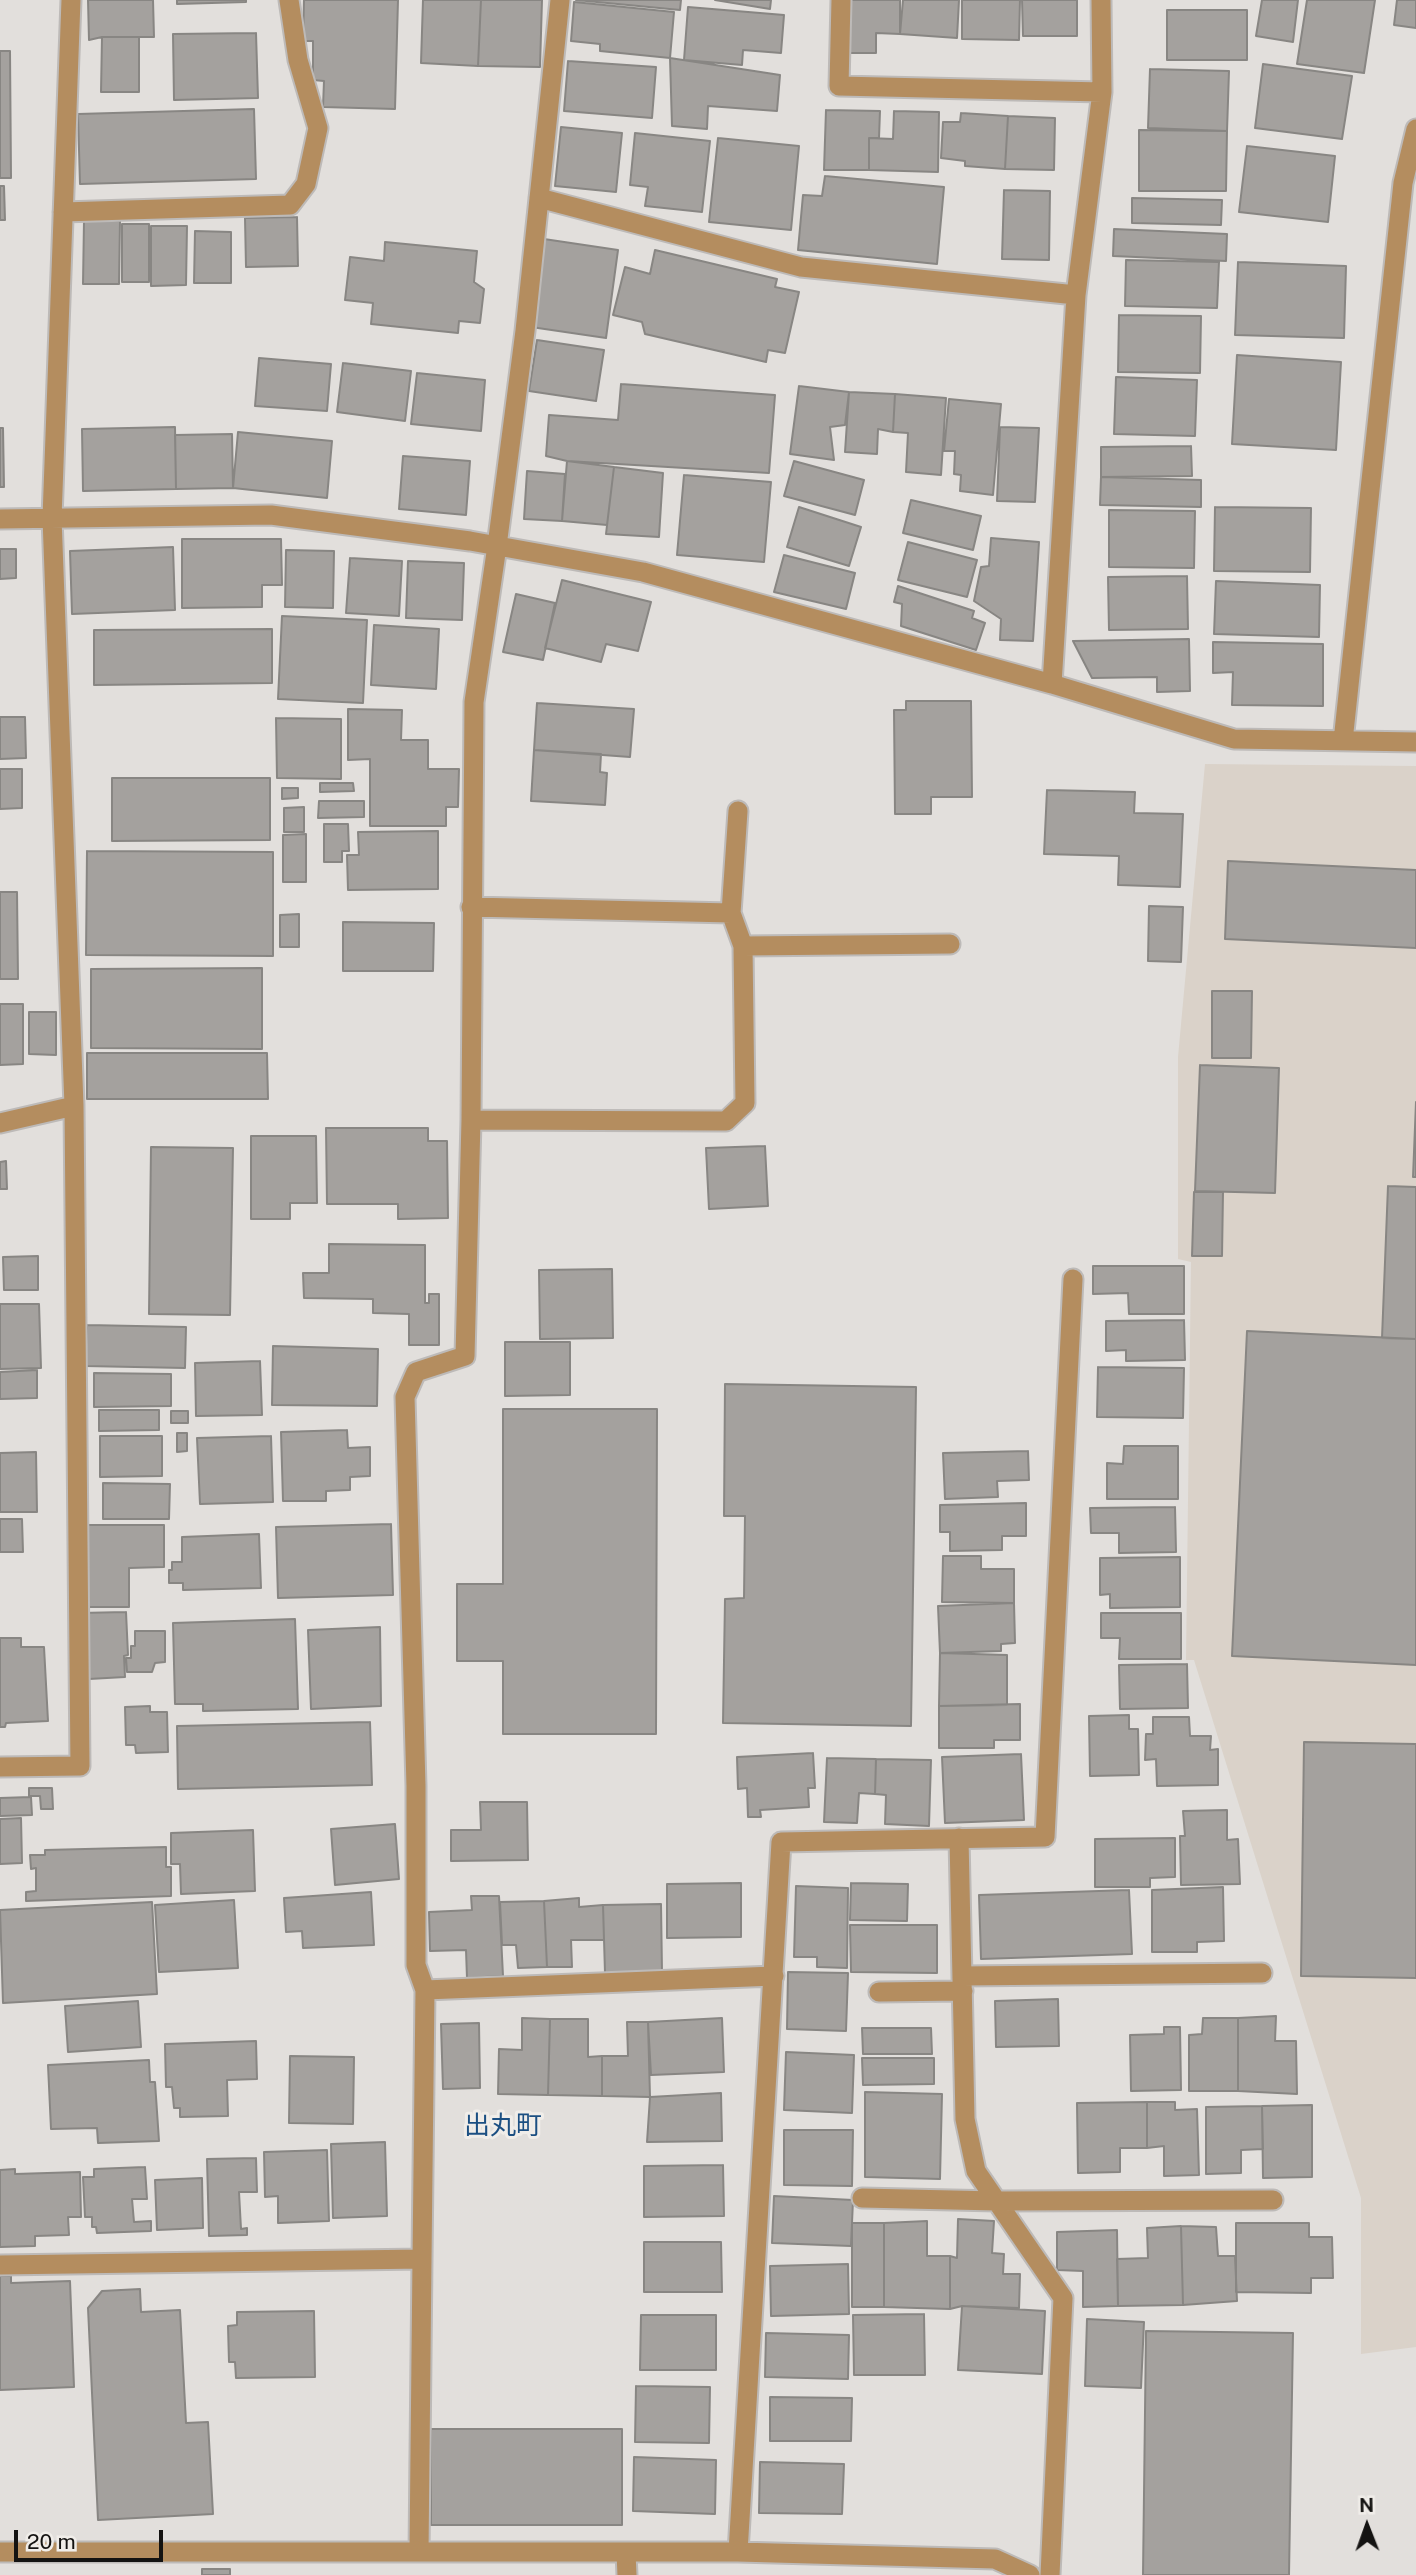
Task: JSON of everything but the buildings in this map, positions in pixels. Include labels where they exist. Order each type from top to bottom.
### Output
[{"type":"street","points":[[0,1767],[80,1766],[74,1106],[52,518],[71,0]]},
{"type":"street","points":[[63,212],[290,205],[306,184],[318,128],[298,60],[289,0]]},
{"type":"street","points":[[419,2552],[425,1990],[416,1965],[416,1786],[405,1398],[416,1372],[465,1356],[471,1120],[474,702],[498,546],[560,0]]},
{"type":"street","points":[[841,0],[839,86],[1102,92]]},
{"type":"street","points":[[1052,684],[1076,295],[1102,92],[1101,0]]},
{"type":"street","points":[[1343,741],[1403,183],[1416,130]]},
{"type":"street","points":[[539,198],[800,267],[1076,295]]},
{"type":"street","points":[[0,519],[271,515],[498,546],[643,572],[1052,684],[1234,739],[1416,742]]},
{"type":"street","points":[[471,1120],[726,1121],[745,1103],[743,946],[731,913],[738,811]]},
{"type":"street","points":[[471,907],[731,913]]},
{"type":"street","points":[[743,946],[950,944]]},
{"type":"street","points":[[0,1123],[74,1106]]},
{"type":"street","points":[[738,2552],[781,1842],[1045,1837],[1073,1279]]},
{"type":"street","points":[[959,1838],[965,2119],[976,2171],[1063,2298],[1050,2575]]},
{"type":"street","points":[[879,1993],[962,1984],[1262,1973]]},
{"type":"street","points":[[425,1990],[774,1976]]},
{"type":"street","points":[[862,2198],[997,2201],[1273,2200]]},
{"type":"street","points":[[0,2265],[422,2259]]},
{"type":"street","points":[[0,2552],[738,2552],[995,2559],[1007,2570],[1030,2575]]},
{"type":"street","points":[[626,2553],[627,2575]]},
{"type":"shaded area","points":[[1205,764],[1416,766],[1416,2347],[1361,2354],[1361,2198],[1194,1660],[1186,1660],[1191,1262],[1178,1259],[1178,1057]]},
{"type":"district","name":"出丸町","points":[[503,2126]]}]
